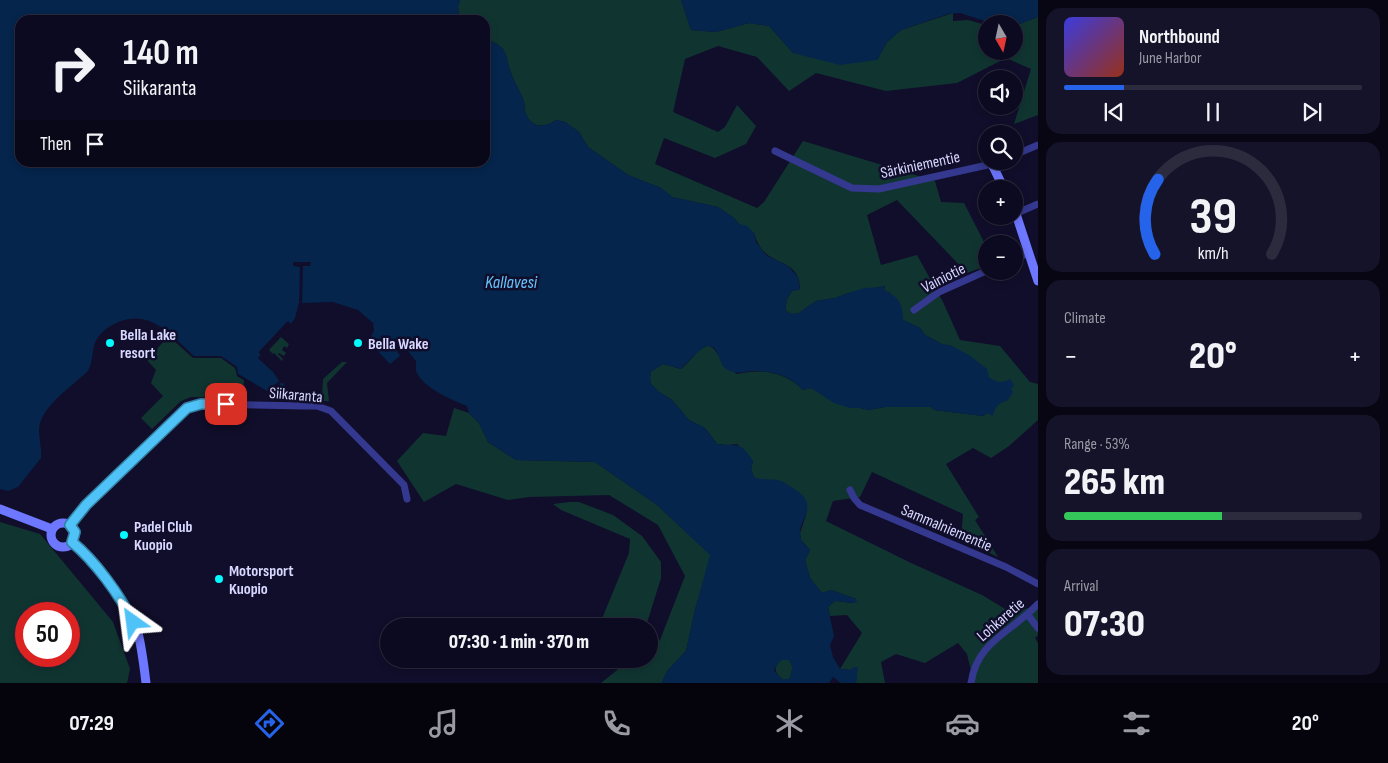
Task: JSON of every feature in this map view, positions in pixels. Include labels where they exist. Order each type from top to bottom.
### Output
[{"type":"main road","points":[[1020,225],[1035,265],[1038,281]]},
{"type":"main road","points":[[0,508],[52,529]]},
{"type":"main road","points":[[60,524],[70,525],[75,532],[72,542],[67,546],[58,545],[53,539],[52,529],[60,524]]},
{"type":"main road","points":[[72,542],[100,572],[128,613],[140,641],[146,683]]},
{"type":"street","points":[[1023,152],[1038,146]]},
{"type":"street","name":"Särkiniementie","points":[[775,152],[852,188],[879,189],[978,167]]},
{"type":"street","points":[[1023,209],[1038,204]]},
{"type":"street","points":[[1023,255],[1029,253]]},
{"type":"street","name":"Vainiotie","points":[[914,310],[939,292],[978,275]]},
{"type":"street","name":"Siikaranta","points":[[70,525],[86,505],[187,408],[201,404],[317,406],[331,411],[404,485],[407,499]]},
{"type":"street","name":"Sammalniementie","points":[[850,490],[860,504],[1006,567],[1038,584]]},
{"type":"street","name":"Lohkaretie","points":[[971,683],[978,661],[988,645],[1028,615],[1038,604]]},
{"type":"street","points":[[1028,615],[1038,628]]},
{"type":"green space","points":[[460,0],[681,0],[691,30],[716,32],[749,23],[769,26],[793,53],[877,60],[887,42],[901,30],[953,13],[953,21],[968,20],[978,23],[978,60],[1002,60],[982,70],[978,70],[978,72],[957,83],[886,91],[816,73],[789,91],[757,57],[718,46],[685,59],[673,112],[718,132],[725,127],[737,105],[756,126],[746,144],[715,158],[664,138],[655,164],[757,208],[764,202],[803,141],[935,181],[941,202],[964,203],[980,235],[978,235],[978,269],[967,273],[897,200],[867,215],[881,265],[917,255],[943,302],[960,340],[1000,346],[1030,382],[1038,384],[1038,420],[1009,446],[991,458],[973,448],[946,464],[979,517],[975,520],[998,557],[961,539],[963,514],[872,472],[860,497],[833,501],[826,521],[982,595],[1010,612],[1038,606],[1038,635],[1035,638],[1038,643],[1038,683],[974,683],[967,654],[958,643],[925,663],[896,654],[881,662],[885,683],[856,683],[857,667],[850,670],[840,669],[862,633],[847,615],[830,616],[828,607],[835,601],[853,603],[856,599],[831,590],[822,593],[810,578],[805,560],[810,550],[801,540],[800,533],[806,515],[807,503],[781,481],[762,481],[754,477],[751,469],[753,461],[737,444],[717,444],[705,428],[689,420],[672,400],[659,392],[651,384],[650,378],[651,371],[663,364],[681,369],[701,349],[708,346],[714,349],[725,364],[737,374],[755,371],[781,375],[803,390],[811,388],[850,408],[869,410],[885,407],[931,407],[934,410],[983,416],[1001,402],[1008,400],[1004,382],[997,383],[952,346],[942,344],[925,335],[920,328],[903,320],[890,293],[884,290],[885,286],[816,301],[799,313],[792,314],[786,311],[786,303],[790,294],[792,291],[800,289],[798,277],[789,266],[763,251],[754,233],[718,207],[672,197],[661,188],[628,175],[588,147],[579,132],[565,122],[556,120],[542,126],[534,124],[527,117],[524,100],[511,74],[504,51],[496,43],[490,41],[490,15],[459,15],[458,7]]},
{"type":"green space","points":[[1038,17],[1038,115],[1014,124],[1017,115],[1023,115],[1023,95],[1031,69],[1011,60],[1023,60],[1023,23]]},
{"type":"green space","points":[[281,337],[289,344],[287,348],[284,346],[282,350],[286,353],[284,356],[278,354],[283,359],[282,361],[269,350]]},
{"type":"green space","points":[[166,339],[173,340],[193,358],[221,358],[235,368],[237,376],[244,380],[243,398],[191,397],[181,401],[152,429],[141,418],[163,396],[151,383],[156,370],[147,360]]},
{"type":"green space","points":[[342,362],[347,362],[327,383],[329,401],[324,401],[322,397],[323,379]]},
{"type":"green space","points":[[454,408],[469,413],[479,423],[488,442],[516,460],[595,462],[657,505],[711,555],[695,610],[686,651],[667,671],[662,683],[601,683],[618,668],[658,668],[658,641],[685,576],[658,525],[609,495],[529,497],[508,500],[456,484],[424,502],[397,461],[423,433],[446,436]]},
{"type":"green space","points":[[579,502],[613,515],[642,536],[661,562],[661,578],[648,618],[602,618],[629,553],[630,539],[561,510],[553,504]]},
{"type":"green space","points":[[0,522],[40,534],[113,622],[130,669],[127,683],[0,683]]},
{"type":"green space","points":[[781,660],[789,660],[791,662],[792,669],[789,679],[782,679],[776,672],[776,667]]},
{"type":"water","name":"Kallavesi","points":[[0,0],[460,0],[458,7],[459,15],[15,15],[15,167],[490,167],[490,41],[496,43],[504,51],[511,74],[524,100],[527,117],[534,124],[542,126],[556,120],[565,122],[579,132],[588,147],[628,175],[661,188],[672,197],[718,207],[734,218],[739,224],[747,226],[754,233],[756,242],[766,255],[788,266],[798,277],[800,289],[792,291],[790,294],[786,303],[786,311],[792,314],[799,313],[816,301],[835,298],[864,288],[885,285],[884,290],[897,298],[901,305],[903,320],[920,328],[925,335],[969,355],[987,369],[989,378],[994,381],[1004,382],[1010,379],[1014,385],[1011,389],[1013,392],[1008,400],[998,405],[993,416],[987,413],[983,416],[934,410],[931,407],[885,407],[869,410],[850,408],[834,403],[811,388],[803,390],[793,381],[775,373],[761,371],[732,372],[723,366],[717,351],[711,346],[701,349],[681,369],[663,364],[651,372],[651,384],[659,392],[672,400],[689,420],[705,428],[717,444],[738,446],[745,450],[753,461],[751,469],[754,477],[782,481],[801,494],[806,501],[806,514],[800,534],[803,542],[810,550],[805,560],[810,578],[822,593],[831,590],[856,599],[857,602],[835,601],[828,607],[834,636],[830,645],[833,657],[840,669],[850,670],[858,667],[856,683],[841,683],[833,677],[829,683],[662,683],[667,671],[686,651],[710,555],[657,505],[595,462],[516,460],[488,442],[479,423],[469,413],[467,406],[439,393],[426,384],[416,372],[416,361],[408,351],[398,344],[394,346],[400,356],[390,364],[368,341],[374,331],[373,323],[358,310],[333,302],[299,303],[295,318],[291,324],[288,321],[259,352],[261,355],[258,358],[286,386],[279,393],[270,393],[238,374],[237,367],[221,356],[194,356],[170,334],[152,322],[143,319],[132,319],[112,325],[103,331],[96,340],[87,372],[57,398],[44,414],[39,430],[41,458],[18,487],[8,491],[0,489]],"holes":[[[781,660],[789,660],[792,667],[789,679],[782,679],[774,669]]]},
{"type":"water","points":[[681,0],[1038,0],[1038,17],[1023,23],[1023,15],[978,15],[978,19],[960,13],[948,14],[901,30],[887,42],[877,60],[840,65],[793,53],[769,26],[749,23],[716,32],[691,30]]},
{"type":"pier","points":[[293,262],[311,262],[310,266],[303,266],[302,303],[299,303],[300,267],[293,266]]},
{"type":"pier","points":[[288,321],[291,324],[290,326],[288,325],[262,352],[262,358],[284,380],[269,395],[237,376],[238,374],[267,391],[279,381],[273,371],[258,358],[261,355],[259,352]]},
{"type":"place","name":"Bella Lake resort","points":[[110,343]]},
{"type":"place","name":"Bella Wake","points":[[358,343]]},
{"type":"place","name":"Padel Club Kuopio","points":[[124,535]]},
{"type":"place","name":"Motorsport Kuopio","points":[[219,579]]},
{"type":"route","points":[[133,622],[100,572],[72,542],[75,532],[70,525],[86,505],[187,408],[201,404],[226,404]]}]
